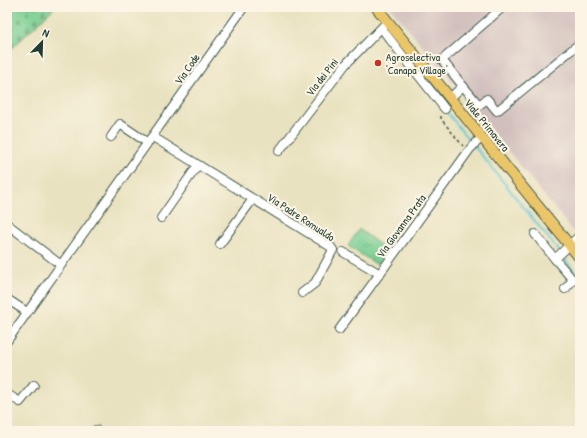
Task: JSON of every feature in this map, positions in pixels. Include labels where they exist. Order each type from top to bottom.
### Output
[{"type":"main road","name":"Viale Primavera","points":[[376,7],[388,21],[401,45],[428,79],[450,98],[480,139],[568,247],[580,258]]},
{"type":"street","name":"Via Code","points":[[7,341],[244,7]]},
{"type":"street","points":[[503,7],[442,60],[479,105],[487,99],[497,111],[580,43]]},
{"type":"street","name":"Via dei Pini","points":[[279,151],[345,65],[388,21]]},
{"type":"street","points":[[385,33],[401,45]]},
{"type":"street","points":[[428,79],[445,109]]},
{"type":"street","points":[[450,98],[464,86]]},
{"type":"street","points":[[111,137],[120,124],[151,140]]},
{"type":"street","name":"Via Giovanna Prata","points":[[339,330],[470,150],[480,139]]},
{"type":"street","name":"Via Padre Romualdo","points":[[151,140],[198,165],[331,247],[333,250],[315,283],[302,293]]},
{"type":"street","points":[[161,218],[198,165]]},
{"type":"street","name":"Via Padre Romualdo","points":[[220,244],[253,199]]},
{"type":"street","points":[[7,224],[61,265]]},
{"type":"street","points":[[535,234],[573,280],[565,289]]},
{"type":"street","points":[[556,258],[579,236]]},
{"type":"street","points":[[343,252],[380,274]]},
{"type":"street","points":[[7,299],[27,312]]},
{"type":"street","points":[[7,394],[20,402],[34,385]]},
{"type":"path","points":[[445,109],[441,114],[442,119],[464,147],[470,150]]},
{"type":"shaded area","points":[[390,7],[580,7],[580,240],[459,90]]},
{"type":"green space","points":[[7,7],[55,7],[7,53]]},
{"type":"green space","points":[[359,229],[388,251],[379,263],[376,264],[348,246]]},
{"type":"waterway","points":[[447,112],[472,144]]},
{"type":"waterway","points":[[475,147],[559,251]]},
{"type":"waterway","points":[[561,255],[580,278]]},
{"type":"place","name":"Agroselectiva 'Canapa Village'","points":[[378,63]]}]
